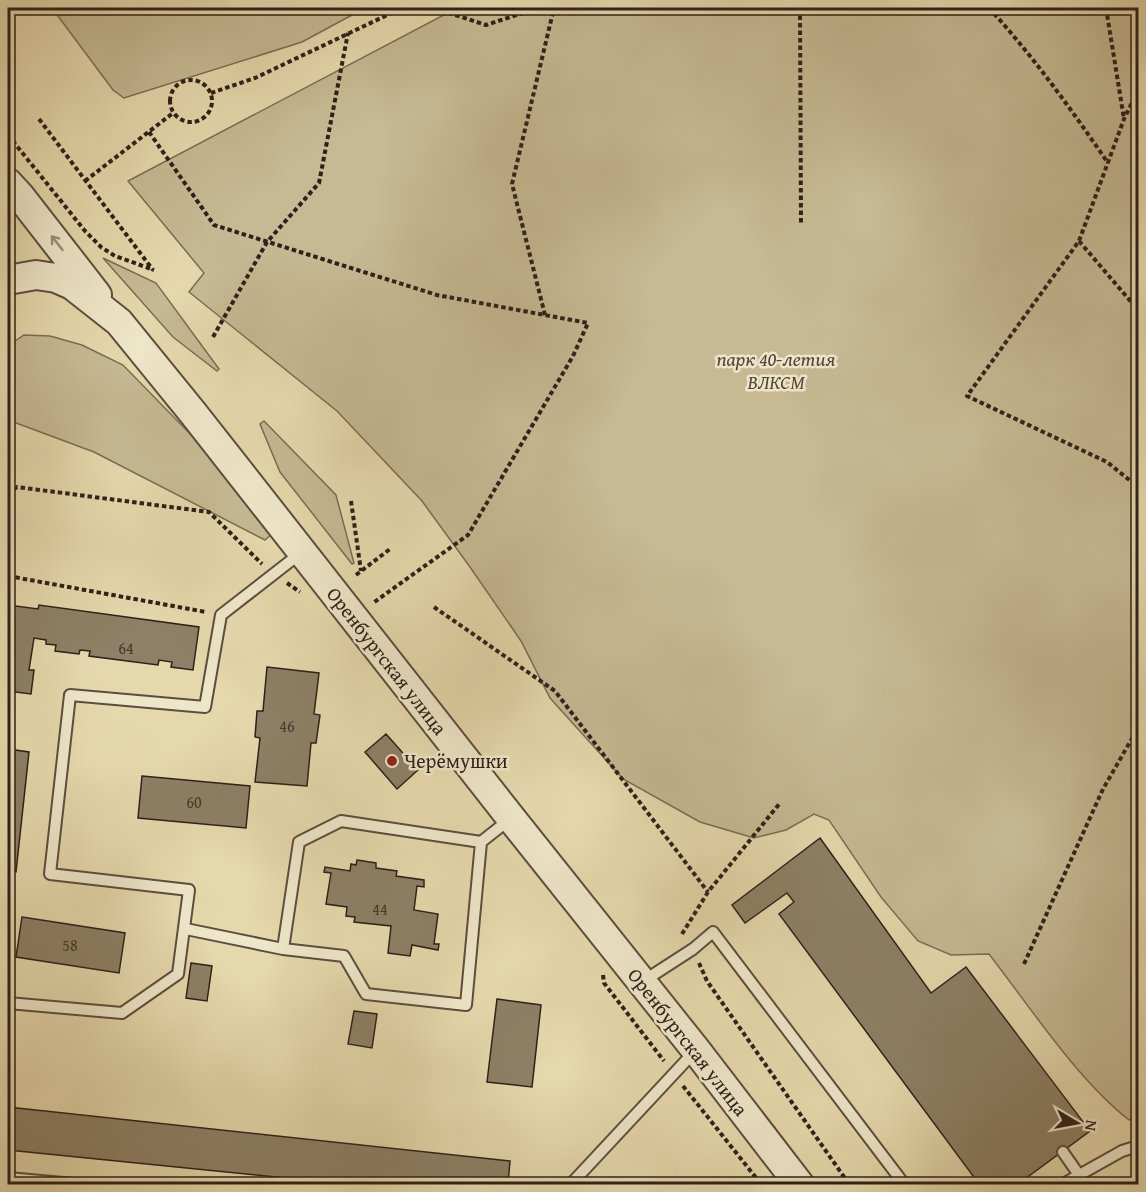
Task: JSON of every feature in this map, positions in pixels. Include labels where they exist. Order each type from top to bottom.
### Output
[{"type":"street","points":[[8,183],[119,322]]},
{"type":"street","name":"Оренбургская улица","points":[[8,280],[36,275],[56,278],[72,285],[119,322],[696,1050],[799,1185]]},
{"type":"lane","points":[[8,1003],[122,1013],[178,974],[186,929],[189,890],[50,874],[70,695],[205,707],[221,615],[302,551]]},
{"type":"lane","points":[[186,929],[283,949],[344,956],[366,994],[466,1005],[481,842],[511,818]]},
{"type":"lane","points":[[283,949],[299,842],[340,821],[481,842]]},
{"type":"lane","points":[[642,982],[693,949],[713,932],[904,1185]]},
{"type":"lane","points":[[571,1185],[696,1050]]},
{"type":"lane","points":[[1062,1185],[1122,1150],[1138,1146]]},
{"type":"lane","points":[[1063,1152],[1079,1175]]},
{"type":"lane","points":[[8,1178],[74,1185]]},
{"type":"path","points":[[211,93],[255,78],[400,8]]},
{"type":"path","points":[[434,8],[486,25],[538,8]]},
{"type":"path","points":[[545,315],[512,184],[554,8]]},
{"type":"path","points":[[800,8],[801,225]]},
{"type":"path","points":[[989,8],[1011,32],[1108,163]]},
{"type":"path","points":[[1106,8],[1124,119]]},
{"type":"path","points":[[213,338],[267,242],[319,183],[348,33]]},
{"type":"path","points":[[189,80],[206,85],[211,93],[212,109],[207,116],[192,123],[183,122],[173,113],[170,97],[173,89],[180,83],[189,80]]},
{"type":"path","points":[[1138,90],[1124,119],[1078,242],[967,396],[1107,462],[1138,486]]},
{"type":"path","points":[[84,181],[173,113]]},
{"type":"path","points":[[8,135],[85,231],[101,247],[115,256],[153,270],[39,119]]},
{"type":"path","points":[[148,132],[214,225],[438,295],[588,323],[573,356],[468,535],[353,617]]},
{"type":"path","points":[[1078,242],[1138,310]]},
{"type":"path","points":[[8,494],[16,487],[209,512],[273,574],[302,593]]},
{"type":"path","points":[[351,501],[361,571]]},
{"type":"path","points":[[357,575],[390,549]]},
{"type":"path","points":[[8,576],[221,615]]},
{"type":"path","points":[[434,607],[555,691],[708,892]]},
{"type":"path","points":[[1024,964],[1103,789],[1138,728]]},
{"type":"path","points":[[682,934],[708,892],[780,803]]},
{"type":"path","points":[[693,949],[707,981],[849,1185]]},
{"type":"path","points":[[602,971],[604,982],[761,1185]]},
{"type":"green space","points":[[52,8],[365,8],[302,42],[124,98],[113,90]]},
{"type":"green space","name":"парк 40-летия ВЛКСМ","points":[[457,8],[1138,8],[1138,1118],[1129,1120],[1091,1084],[1055,1042],[989,954],[951,955],[918,941],[881,897],[829,820],[814,814],[786,830],[754,838],[700,822],[623,779],[550,698],[521,641],[422,501],[337,411],[189,292],[204,273],[128,181]]},
{"type":"green space","points":[[103,258],[156,283],[219,369],[217,371],[173,337]]},
{"type":"green space","points":[[24,335],[50,336],[82,345],[123,365],[275,521],[275,531],[265,540],[94,452],[8,420],[8,346]]},
{"type":"green space","points":[[264,421],[336,495],[354,563],[352,564],[280,472],[260,424]]},
{"type":"building","points":[[8,605],[38,609],[39,605],[199,627],[193,670],[171,667],[172,662],[159,660],[158,665],[89,656],[90,651],[80,650],[79,654],[55,651],[56,645],[46,644],[46,640],[34,638],[29,670],[34,670],[31,694],[8,691]]},
{"type":"building","points":[[267,667],[319,673],[314,714],[320,715],[316,743],[311,743],[307,786],[255,782],[260,738],[255,737],[257,711],[263,711]]},
{"type":"building","name":"Черёмушки","points":[[386,734],[418,770],[397,789],[365,752]]},
{"type":"building","points":[[8,749],[29,752],[16,872],[8,871]]},
{"type":"building","points":[[142,776],[250,786],[246,828],[138,818]]},
{"type":"building","points":[[820,838],[931,993],[966,967],[1090,1131],[1018,1184],[979,1184],[779,914],[794,902],[787,893],[745,923],[732,905]]},
{"type":"building","points":[[357,860],[376,863],[376,868],[397,871],[396,876],[424,880],[424,887],[417,886],[414,910],[438,914],[434,944],[439,944],[438,950],[412,945],[410,956],[388,953],[391,926],[354,922],[355,917],[346,916],[347,907],[326,904],[331,873],[324,872],[325,867],[350,871],[351,864],[356,865]]},
{"type":"building","points":[[22,917],[125,933],[119,973],[16,957]]},
{"type":"building","points":[[191,963],[212,966],[207,1001],[186,998]]},
{"type":"building","points":[[497,999],[541,1005],[532,1087],[487,1082]]},
{"type":"building","points":[[354,1011],[377,1014],[372,1048],[348,1044]]},
{"type":"building","points":[[8,1107],[510,1161],[508,1184],[345,1184],[8,1150]]},
{"type":"place","name":"Черёмушки","points":[[392,761]]}]
